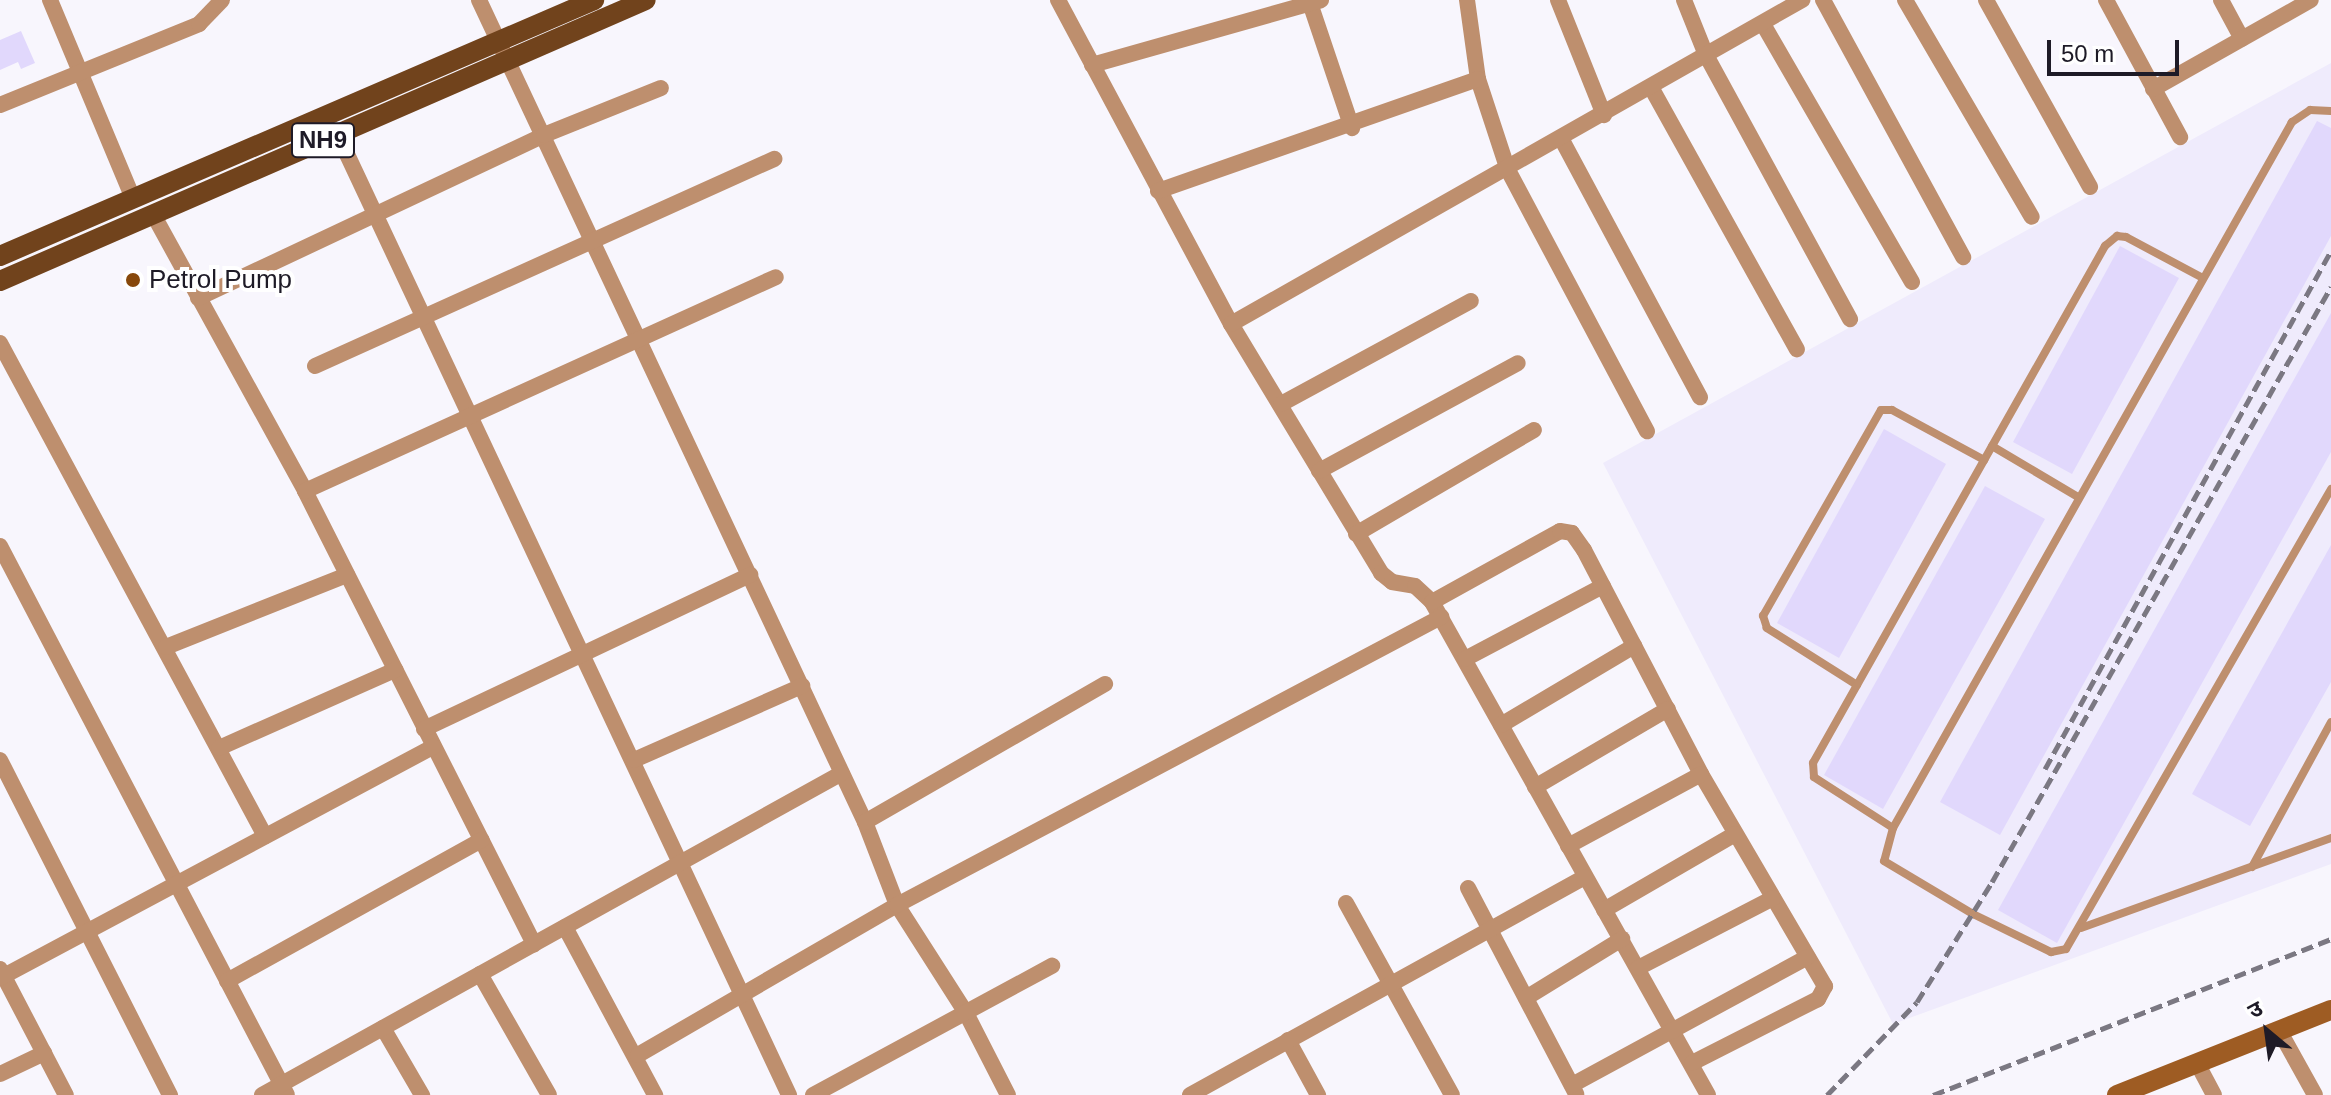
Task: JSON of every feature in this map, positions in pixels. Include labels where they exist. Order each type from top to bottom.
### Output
[{"type":"main road","name":"NH9","points":[[0,256],[497,41],[566,5],[594,0]]},
{"type":"main road","name":"NH9","points":[[0,281],[646,0]]},
{"type":"street","points":[[50,0],[133,198]]},
{"type":"street","points":[[0,105],[199,24],[222,0]]},
{"type":"street","points":[[479,0],[641,337],[865,822],[897,905],[966,1013],[1008,1095]]},
{"type":"street","points":[[1058,0],[1231,324],[1356,534],[1386,578],[1415,586],[1436,610],[1708,1095]]},
{"type":"street","points":[[1467,0],[1478,79],[1508,170],[1647,431]]},
{"type":"street","points":[[1558,0],[1604,115]]},
{"type":"street","points":[[1684,0],[1706,55],[1850,319]]},
{"type":"street","points":[[1231,324],[1652,89],[1802,0]]},
{"type":"street","points":[[1823,0],[1963,257]]},
{"type":"street","points":[[1905,0],[2032,217]]},
{"type":"street","points":[[1986,0],[2090,187]]},
{"type":"street","points":[[2106,0],[2180,137]]},
{"type":"street","points":[[2221,0],[2242,39]]},
{"type":"street","points":[[2153,89],[2311,0]]},
{"type":"street","points":[[1092,65],[1315,1],[1352,128]]},
{"type":"street","points":[[1763,24],[1912,282]]},
{"type":"street","points":[[1158,191],[1352,128],[1478,79]]},
{"type":"street","points":[[198,298],[544,135],[661,88]]},
{"type":"street","points":[[1652,89],[1797,349]]},
{"type":"street","points":[[337,133],[683,862],[740,1000],[789,1095]]},
{"type":"street","points":[[1562,140],[1700,397]]},
{"type":"street","points":[[315,366],[774,159]]},
{"type":"street","points":[[153,214],[305,491],[534,944]]},
{"type":"street","points":[[305,491],[472,418],[776,277]]},
{"type":"street","points":[[1281,404],[1471,301]]},
{"type":"street","points":[[0,343],[265,836]]},
{"type":"street","points":[[1319,471],[1518,363]]},
{"type":"street","points":[[1356,534],[1534,430]]},
{"type":"street","points":[[638,1055],[740,1000],[897,905],[1436,610],[1563,530],[1579,540],[1701,774],[1825,986],[1823,996],[1692,1063]]},
{"type":"street","points":[[0,546],[284,1090]]},
{"type":"street","points":[[166,647],[347,575]]},
{"type":"street","points":[[424,729],[750,575]]},
{"type":"street","points":[[1465,659],[1603,586]]},
{"type":"street","points":[[1501,725],[1634,646]]},
{"type":"street","points":[[219,748],[395,670]]},
{"type":"street","points":[[865,822],[1105,684]]},
{"type":"street","points":[[634,760],[802,686]]},
{"type":"street","points":[[1535,787],[1668,709]]},
{"type":"street","points":[[66,1095],[1,974],[433,747]]},
{"type":"street","points":[[0,760],[170,1095]]},
{"type":"street","points":[[262,1095],[284,1090],[383,1028],[842,773]]},
{"type":"street","points":[[1568,846],[1701,774]]},
{"type":"street","points":[[1604,910],[1735,834]]},
{"type":"street","points":[[227,981],[481,840]]},
{"type":"street","points":[[1190,1095],[1391,987],[1585,877]]},
{"type":"street","points":[[1468,888],[1574,1090],[1672,1027],[1808,957]]},
{"type":"street","points":[[1638,968],[1773,898]]},
{"type":"street","points":[[1346,903],[1452,1095]]},
{"type":"street","points":[[565,927],[638,1055],[655,1095]]},
{"type":"street","points":[[1526,998],[1622,939]]},
{"type":"street","points":[[813,1095],[1052,966]]},
{"type":"street","points":[[480,974],[549,1095]]},
{"type":"street","points":[[2117,1095],[2331,1010]]},
{"type":"street","points":[[383,1028],[422,1095]]},
{"type":"street","points":[[2279,1030],[2315,1095]]},
{"type":"street","points":[[1288,1040],[1318,1095]]},
{"type":"street","points":[[0,1074],[44,1053]]},
{"type":"street","points":[[2197,1063],[2214,1095]]},
{"type":"lane","points":[[2331,111],[2310,110],[2292,122],[2201,277],[1893,828],[1884,861],[1973,914],[2055,953],[2066,949],[2081,928],[2331,489]]},
{"type":"lane","points":[[1893,828],[1812,774],[1857,685],[2112,239],[2126,237],[2201,277]]},
{"type":"lane","points":[[1857,685],[1763,623],[1801,548],[1881,410],[1892,410],[1984,460]]},
{"type":"lane","points":[[1992,446],[2078,497]]},
{"type":"lane","points":[[2252,867],[2331,722]]},
{"type":"lane","points":[[2081,928],[2331,838]]},
{"type":"shaded area","points":[[2331,63],[2331,864],[1893,1024],[1603,463]]},
{"type":"building","points":[[21,31],[35,63],[21,69],[18,62],[0,70],[0,40]]},
{"type":"building","points":[[2317,121],[2331,128],[2331,236],[2000,835],[1940,802]]},
{"type":"building","points":[[2120,246],[2179,278],[2072,474],[2013,442]]},
{"type":"building","points":[[2331,313],[2331,452],[2057,943],[1998,910]]},
{"type":"building","points":[[1884,429],[1946,464],[1839,658],[1777,623]]},
{"type":"building","points":[[1985,486],[2045,519],[1883,809],[1824,775]]},
{"type":"building","points":[[2331,545],[2331,682],[2250,826],[2192,794]]},
{"type":"railway","points":[[2045,769],[2331,251]]},
{"type":"railway","points":[[1827,1095],[1917,1002],[1992,882],[2331,287]]},
{"type":"railway","points":[[1933,1095],[2331,939]]},
{"type":"place","name":"Petrol Pump","points":[[133,280]]}]
